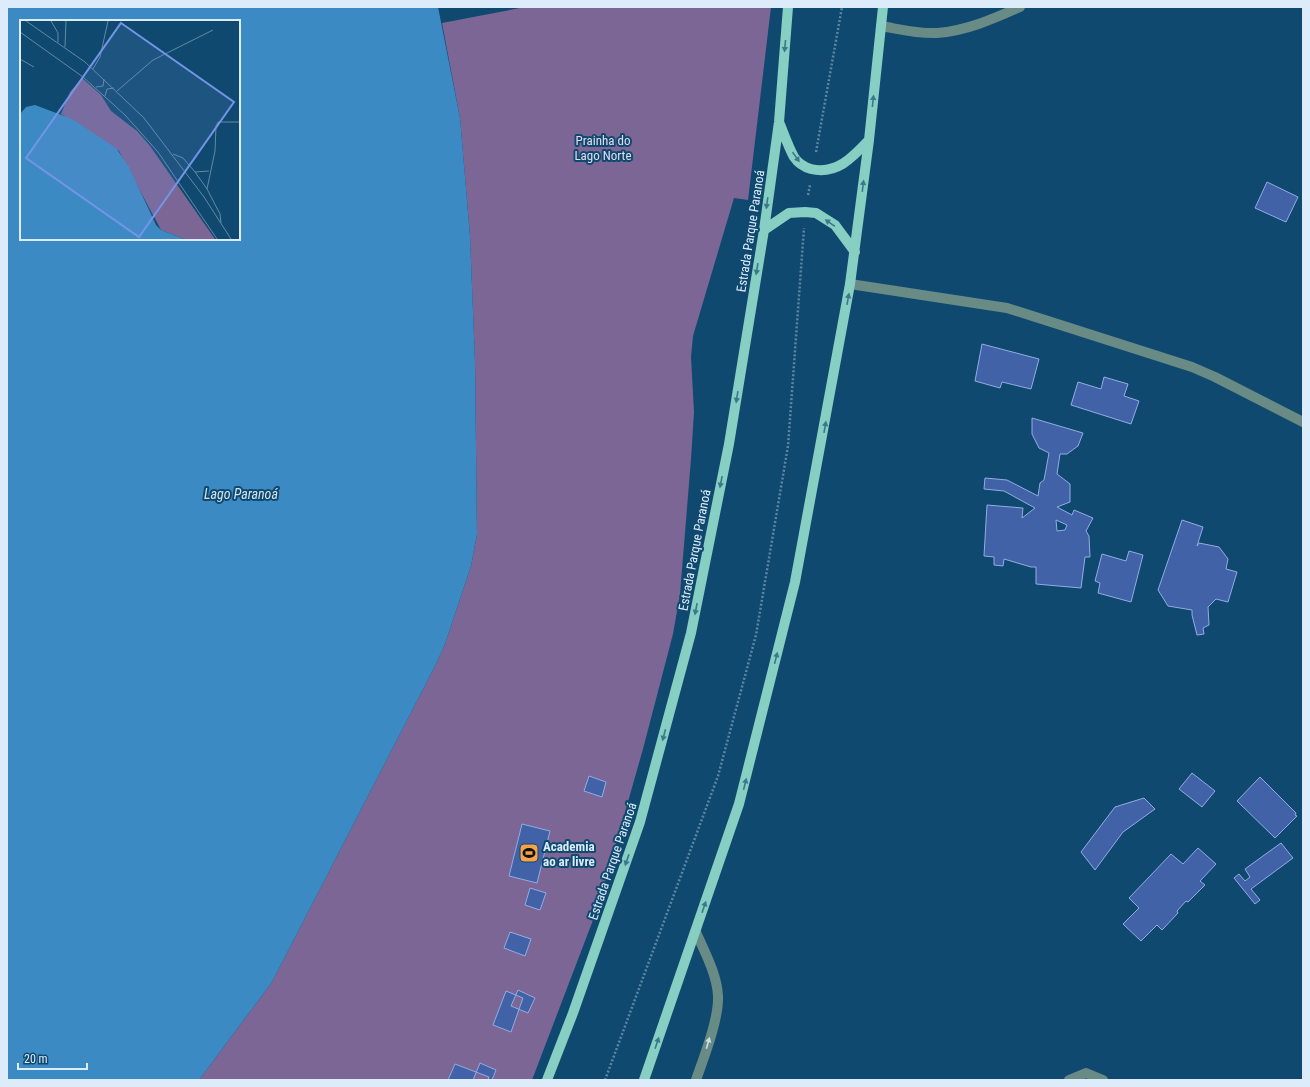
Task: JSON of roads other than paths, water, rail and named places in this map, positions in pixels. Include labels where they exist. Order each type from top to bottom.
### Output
[{"type":"main road","name":"Estrada Parque Paranoá","points":[[547,1080],[573,1013],[640,822],[691,633],[729,444],[764,230],[779,122],[788,7]]},
{"type":"main road","points":[[644,1080],[740,804],[795,582],[855,252],[883,7]]},
{"type":"main road","points":[[779,122],[794,158],[803,166],[813,169],[837,168],[852,158],[869,140]]},
{"type":"main road","points":[[764,230],[789,213],[816,213],[835,225],[855,252]]},
{"type":"street","points":[[881,26],[935,33],[959,30],[990,20],[1020,7]]},
{"type":"street","points":[[850,284],[972,302],[1033,316],[1192,367],[1215,377],[1303,422]]},
{"type":"street","points":[[696,932],[708,962],[718,995],[717,1011],[696,1080]]},
{"type":"street","points":[[1069,1080],[1086,1073],[1103,1080]]},
{"type":"water","name":"Lago Paranoá","points":[[7,7],[438,7],[460,118],[470,236],[475,362],[477,534],[471,566],[445,644],[436,664],[272,982],[199,1080],[7,1080]]},
{"type":"place","name":"Academia ao ar livre","points":[[529,853]]},
{"type":"park label","name":"Prainha do Lago Norte","points":[[603,148]]}]
